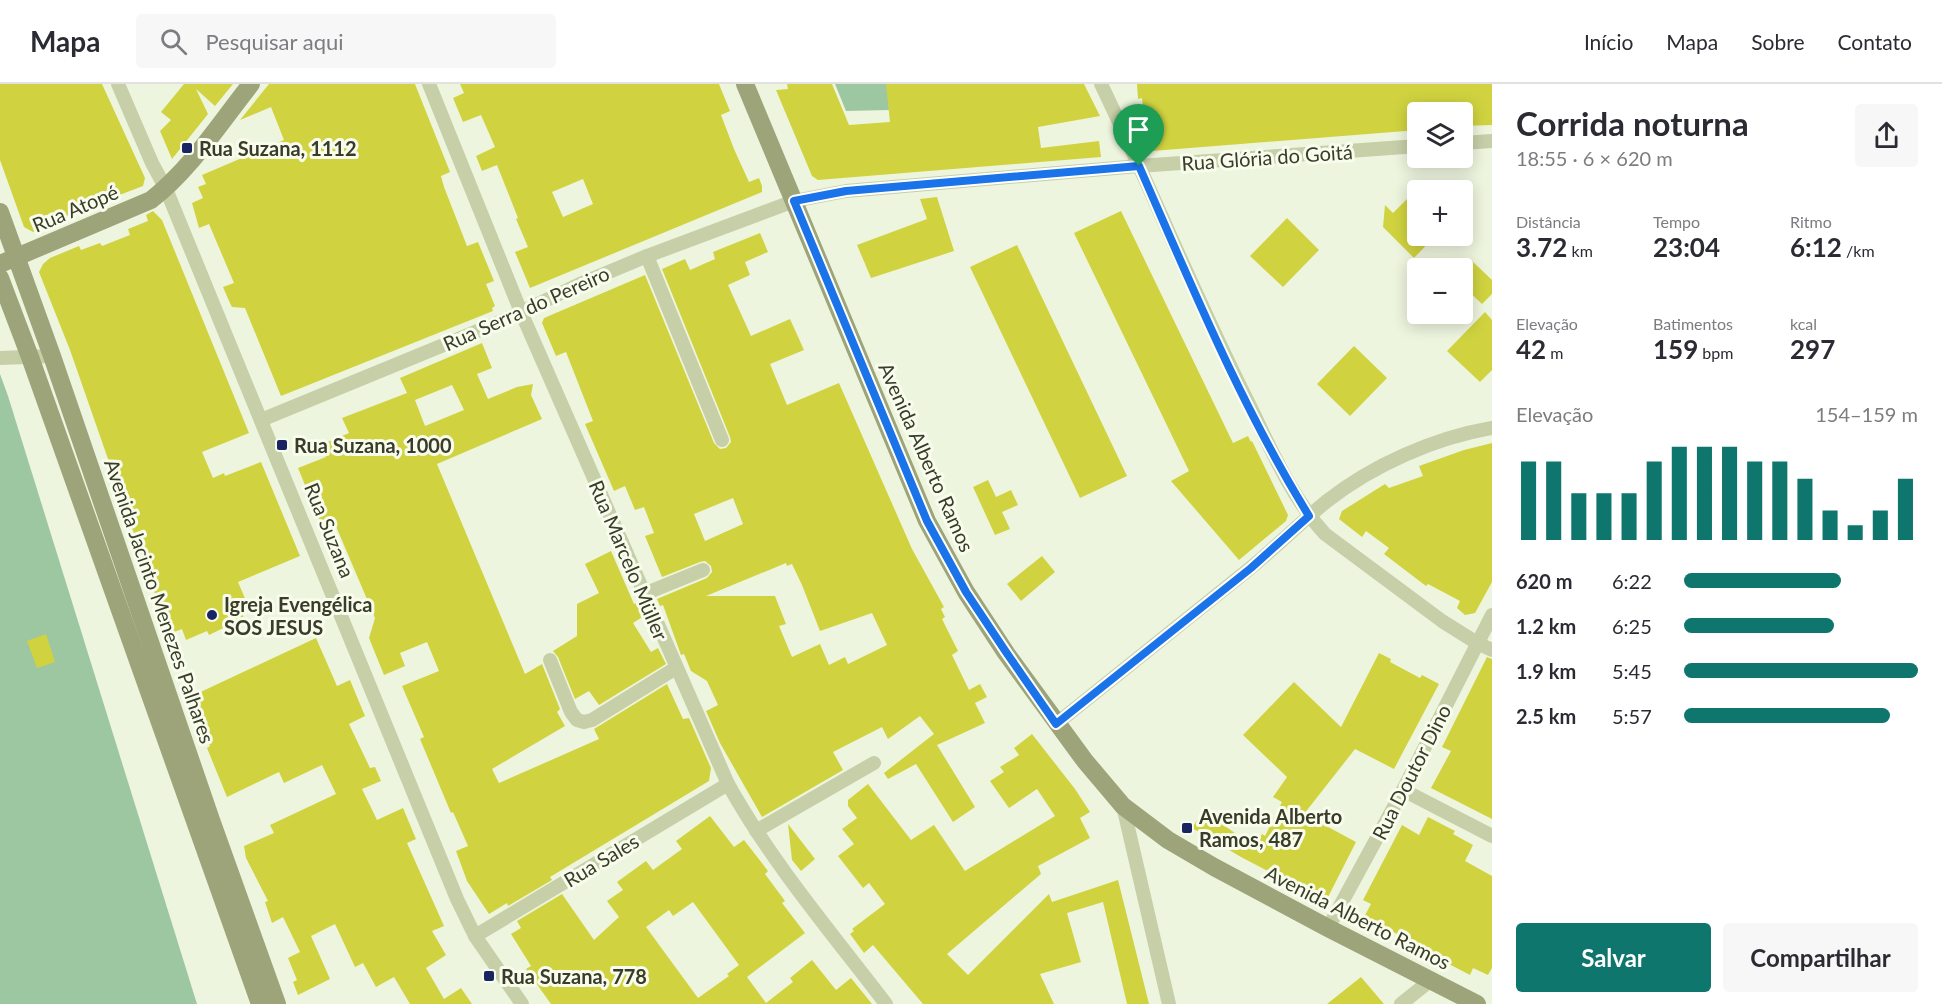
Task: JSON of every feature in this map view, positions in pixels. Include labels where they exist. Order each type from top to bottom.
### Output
[{"type":"main road","points":[[166,189],[251,84]]},
{"type":"main road","name":"Avenida Alberto Ramos","points":[[745,84],[927,521],[966,592],[1056,724],[1123,806],[1168,840],[1328,928],[1477,1004]]},
{"type":"main road","name":"Rua Atopé","points":[[8,261],[152,200],[166,189]]},
{"type":"main road","name":"Avenida Jacinto Menezes Palhares","points":[[0,212],[8,261],[52,356],[147,634],[243,934],[260,1004]]},
{"type":"main road","name":"Avenida Jacinto Menezes Palhares","points":[[0,278],[130,641],[243,934],[277,1004]]},
{"type":"main road","points":[[130,641],[147,634]]},
{"type":"street","name":"Rua Suzana","points":[[118,84],[152,163],[166,189],[457,899],[475,936],[522,1004]]},
{"type":"street","name":"Rua Marcelo Müller","points":[[429,84],[521,312],[728,784],[756,831],[803,898],[886,1004]]},
{"type":"street","points":[[1101,84],[1224,354],[1287,480],[1309,516],[1325,534],[1442,621],[1492,650]]},
{"type":"street","points":[[1473,142],[1492,141]]},
{"type":"street","name":"Rua Glória do Goitá","points":[[794,201],[846,191],[1139,166],[1407,148]]},
{"type":"street","name":"Rua Serra do Pereiro","points":[[261,420],[521,312],[647,256],[794,201]]},
{"type":"street","points":[[647,256],[722,440]]},
{"type":"street","points":[[0,358],[52,356]]},
{"type":"street","points":[[1056,724],[1251,568],[1309,516],[1364,476],[1393,461],[1472,431],[1492,428]]},
{"type":"street","points":[[644,594],[703,570]]},
{"type":"street","name":"Rua Doutor Dino","points":[[1328,928],[1403,790],[1492,615]]},
{"type":"street","points":[[549,660],[571,712],[577,720],[584,722],[592,720],[676,668]]},
{"type":"street","points":[[756,831],[874,763]]},
{"type":"street","name":"Rua Sales","points":[[475,936],[728,784]]},
{"type":"street","points":[[1403,790],[1492,836]]},
{"type":"street","points":[[1123,806],[1169,1004]]},
{"type":"street","points":[[1401,1004],[1431,980]]},
{"type":"green space","points":[[835,84],[888,84],[889,110],[846,111]]},
{"type":"green space","points":[[0,374],[8,396],[197,1004],[0,1004]]},
{"type":"building","points":[[0,84],[102,84],[145,178],[143,186],[75,212],[33,232],[24,227],[0,160]]},
{"type":"building","points":[[184,84],[233,84],[215,106],[196,89],[208,114],[172,159],[160,131],[171,120],[161,112]]},
{"type":"building","points":[[269,84],[415,84],[450,172],[441,176],[467,246],[478,242],[494,281],[486,284],[495,306],[492,308],[493,311],[281,396],[245,308],[232,307],[229,301],[223,287],[234,283],[209,224],[199,228],[192,203],[203,198],[198,187],[206,184],[202,175],[284,140],[271,107],[240,120]]},
{"type":"building","points":[[460,84],[719,84],[730,111],[721,115],[734,149],[749,182],[759,178],[762,192],[530,288],[515,252],[528,247],[497,165],[482,171],[476,156],[495,147],[481,115],[463,122],[453,98],[464,93]],"holes":[[[583,179],[593,204],[563,217],[552,192]]]},
{"type":"building","points":[[787,84],[832,84],[849,125],[890,122],[886,84],[1084,84],[1100,116],[1038,127],[1041,148],[1099,141],[1101,157],[818,180],[812,176],[776,90],[788,89]]},
{"type":"building","points":[[1137,84],[1492,84],[1492,125],[1473,126],[1473,102],[1407,102],[1407,131],[1152,151],[1148,142],[1142,98],[1138,99]]},
{"type":"building","points":[[937,197],[954,251],[871,278],[857,245],[927,219],[920,199]]},
{"type":"building","points":[[1407,199],[1407,246],[1425,246],[1414,258],[1383,227],[1385,205],[1393,213]]},
{"type":"building","points":[[153,211],[162,220],[249,433],[202,452],[213,478],[224,473],[225,476],[261,462],[300,556],[238,582],[250,610],[242,614],[244,618],[209,635],[207,631],[186,640],[182,629],[169,634],[70,350],[39,272],[50,258],[79,246],[81,250],[100,243],[102,246],[130,235],[128,229],[148,221],[146,215]]},
{"type":"building","points":[[1121,211],[1233,443],[1248,436],[1252,441],[1288,515],[1286,521],[1239,560],[1171,481],[1189,471],[1074,233]]},
{"type":"building","points":[[1287,218],[1319,250],[1283,287],[1250,256]]},
{"type":"building","points":[[760,233],[768,252],[745,262],[750,275],[728,285],[751,336],[790,319],[804,350],[770,364],[787,405],[839,383],[912,549],[944,607],[941,609],[945,617],[942,619],[958,651],[952,655],[969,690],[980,684],[987,697],[975,703],[985,723],[937,745],[975,807],[953,822],[916,764],[888,779],[884,773],[934,734],[920,716],[888,739],[882,727],[833,752],[843,770],[762,817],[720,743],[706,711],[718,705],[707,681],[691,671],[684,654],[681,655],[663,605],[660,606],[657,599],[707,578],[712,572],[711,566],[705,561],[700,562],[662,577],[645,536],[654,533],[644,507],[635,510],[625,486],[614,491],[585,424],[593,421],[566,352],[556,356],[542,323],[544,318],[645,275],[714,443],[720,449],[726,448],[731,442],[730,437],[662,269],[685,259],[690,270],[715,259],[713,252]],"holes":[[[733,498],[743,524],[705,541],[694,514]],[[786,563],[787,566],[792,564],[820,631],[872,613],[887,645],[848,664],[845,657],[829,665],[820,644],[792,657],[779,626],[786,624],[775,596],[706,596]]]},
{"type":"building","points":[[1017,245],[1127,476],[1080,498],[970,267]]},
{"type":"building","points":[[1473,262],[1492,280],[1492,294],[1482,304],[1473,295]]},
{"type":"building","points":[[1485,312],[1492,320],[1492,370],[1480,382],[1447,351]]},
{"type":"building","points":[[482,343],[492,368],[477,374],[488,399],[517,387],[533,384],[531,395],[542,419],[437,464],[525,674],[542,664],[560,709],[557,712],[565,726],[492,769],[499,783],[599,739],[594,729],[667,684],[683,719],[689,718],[711,768],[709,781],[550,877],[552,880],[508,906],[507,903],[489,914],[467,881],[456,851],[468,846],[453,812],[451,813],[420,739],[424,737],[402,686],[439,671],[427,642],[400,653],[405,666],[384,675],[369,638],[375,618],[335,524],[323,529],[298,468],[326,457],[320,445],[349,433],[342,418],[407,393],[400,378]],"holes":[[[452,385],[464,410],[425,426],[415,400]]]},
{"type":"building","points":[[1354,346],[1387,378],[1350,416],[1317,384]]},
{"type":"building","points":[[1492,443],[1492,582],[1475,613],[1465,615],[1457,608],[1460,601],[1428,584],[1426,586],[1384,554],[1389,548],[1366,531],[1362,537],[1339,519],[1342,511],[1385,484],[1389,488],[1423,476],[1419,466]]},
{"type":"building","points":[[988,480],[996,497],[1011,490],[1018,505],[1002,512],[1010,529],[995,535],[973,487]]},
{"type":"building","points":[[611,551],[634,604],[639,602],[644,616],[633,623],[651,652],[658,648],[666,664],[599,705],[589,691],[575,699],[558,657],[553,651],[577,636],[577,604],[599,593],[585,564]]},
{"type":"building","points":[[1042,556],[1055,572],[1021,601],[1007,584]]},
{"type":"building","points":[[46,634],[55,662],[37,668],[27,641]]},
{"type":"building","points":[[316,638],[337,686],[350,680],[365,716],[349,724],[370,768],[375,767],[381,781],[362,789],[377,820],[403,808],[416,839],[407,843],[444,926],[432,931],[446,955],[426,968],[444,999],[461,988],[472,1004],[410,1004],[394,977],[376,987],[363,963],[355,967],[335,924],[311,936],[330,979],[298,995],[293,982],[297,980],[288,958],[300,952],[283,917],[272,923],[265,902],[268,901],[246,858],[244,846],[274,833],[270,825],[336,794],[322,765],[284,783],[279,772],[227,797],[207,748],[210,746],[192,696]]},
{"type":"building","points":[[1379,653],[1391,659],[1390,662],[1420,678],[1422,675],[1439,684],[1394,769],[1355,749],[1304,814],[1356,842],[1328,897],[1322,898],[1283,879],[1192,828],[1203,811],[1248,842],[1253,834],[1260,837],[1262,834],[1265,836],[1282,802],[1273,797],[1287,777],[1243,735],[1294,682],[1341,727]]},
{"type":"building","points":[[1487,657],[1492,659],[1492,819],[1431,788],[1451,751],[1442,747]]},
{"type":"building","points":[[1032,734],[1090,812],[1080,818],[1090,838],[1038,866],[1041,874],[947,954],[968,975],[1049,894],[1052,902],[1118,880],[1149,1004],[1127,1004],[1103,902],[1067,913],[1081,962],[1040,974],[1054,1004],[923,1004],[873,945],[864,953],[850,934],[854,931],[852,929],[885,904],[869,883],[863,888],[838,856],[854,844],[842,829],[857,818],[848,806],[848,800],[868,784],[911,840],[934,825],[965,871],[1055,816],[1037,789],[1009,808],[990,781],[1004,772],[1000,767],[1019,755],[1014,748]]},
{"type":"building","points":[[710,816],[734,847],[744,840],[768,871],[765,874],[785,901],[782,903],[805,933],[747,977],[766,1003],[793,982],[790,978],[812,960],[836,990],[851,978],[872,1004],[551,1004],[526,969],[531,966],[511,934],[521,928],[517,921],[562,894],[594,940],[619,917],[607,901],[623,890],[617,882],[646,861],[653,870],[682,849],[676,841]],"holes":[[[693,902],[739,965],[727,974],[729,976],[698,998],[646,927],[669,910],[673,916]]]},
{"type":"building","points":[[1428,817],[1455,831],[1453,834],[1473,845],[1465,861],[1492,876],[1492,968],[1488,975],[1473,968],[1470,975],[1364,917],[1371,904],[1363,900],[1402,825],[1419,835]]},
{"type":"building","points":[[788,824],[815,859],[801,871],[792,860]]},
{"type":"building","points":[[1361,977],[1384,1004],[1327,1004]]},
{"type":"place","name":"Rua Suzana, 1112","points":[[187,148]]},
{"type":"place","name":"Rua Suzana, 1000","points":[[282,445]]},
{"type":"place","name":"Igreja Evengélica SOS JESUS","points":[[212,615]]},
{"type":"place","name":"Avenida Alberto Ramos, 487","points":[[1187,828]]},
{"type":"place","name":"Rua Suzana, 778","points":[[489,976]]},
{"type":"route","points":[[1139,166],[1224,354],[1287,480],[1309,516],[1251,568],[1056,724],[966,592],[927,521],[794,201],[846,191],[1139,166]]}]
